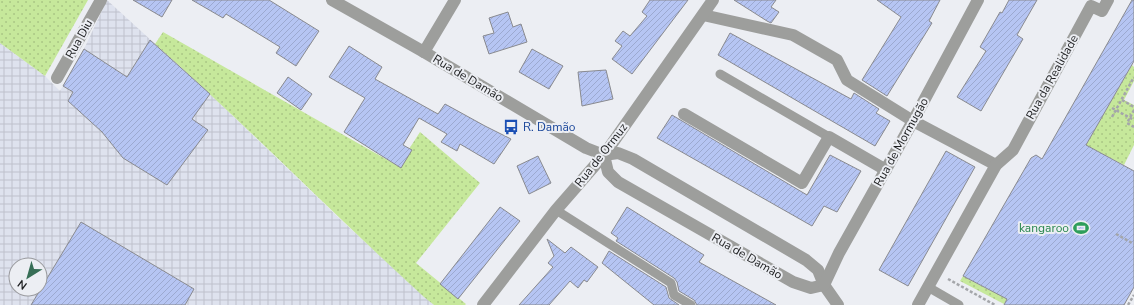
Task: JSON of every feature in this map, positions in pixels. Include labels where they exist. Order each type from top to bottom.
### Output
[{"type":"street","name":"Rua Diu","points":[[57,78],[101,0]]},
{"type":"street","name":"Rua de Damão","points":[[332,0],[424,52],[586,148],[604,156],[618,153],[633,159],[800,256],[818,270],[824,284],[838,305]]},
{"type":"street","points":[[424,52],[455,0]]},
{"type":"street","name":"Rua de Ormuz","points":[[483,305],[556,210],[604,156],[713,0]]},
{"type":"street","name":"Rua de Mormugão","points":[[824,284],[839,253],[913,121],[978,0]]},
{"type":"street","name":"Rua da Realidade","points":[[918,305],[996,165],[1013,150],[1091,6],[1102,11],[1108,0]]},
{"type":"street","points":[[703,14],[794,35],[837,60],[847,80],[913,121],[996,165]]},
{"type":"street","points":[[684,114],[802,183],[829,137],[886,170]]},
{"type":"street","name":"Rua de Damão","points":[[604,156],[608,172],[618,182],[793,282],[811,288],[824,284]]},
{"type":"lane","points":[[720,74],[829,137]]},
{"type":"lane","points":[[556,210],[671,283],[674,295],[691,305]]},
{"type":"lane","points":[[928,287],[959,305]]},
{"type":"path","points":[[1112,117],[1134,78]]},
{"type":"path","points":[[1122,100],[1134,107]]},
{"type":"path","points":[[1112,108],[1134,120]]},
{"type":"path","points":[[1134,110],[1127,123],[1134,127]]},
{"type":"path","points":[[1116,234],[1134,244]]},
{"type":"path","points":[[936,273],[995,305]]},
{"type":"path","points":[[1128,305],[1134,295]]},
{"type":"shaded area","points":[[107,0],[210,94],[341,220],[434,305],[0,305],[0,43],[45,76],[60,91],[84,49]]},
{"type":"green space","points":[[0,0],[88,0],[45,76],[0,43]]},
{"type":"green space","points":[[163,32],[398,166],[420,132],[480,183],[416,263],[466,304],[434,305],[424,297],[223,106],[155,44]]},
{"type":"green space","points":[[1132,65],[1134,67],[1134,81],[1124,100],[1134,105],[1134,145],[1124,165],[1091,148],[1004,304],[960,281],[963,276],[991,291],[1069,174]]},
{"type":"building","points":[[133,0],[172,0],[162,17]]},
{"type":"building","points":[[192,0],[269,0],[319,31],[296,66],[276,53],[280,47],[226,14],[223,18]]},
{"type":"building","points":[[650,0],[688,0],[632,74],[612,59],[622,46],[615,41],[623,31],[630,36],[647,16],[642,12]]},
{"type":"building","points":[[734,0],[776,0],[771,7],[779,12],[771,23]]},
{"type":"building","points":[[877,0],[940,0],[929,21],[932,23],[887,96],[862,80],[901,17]]},
{"type":"building","points":[[1009,0],[1037,0],[1017,35],[1023,39],[981,111],[957,97],[986,51],[980,47],[1000,12],[1002,13]]},
{"type":"building","points":[[1132,0],[1134,0],[1134,61],[1086,145],[1134,171],[1134,287],[1124,305],[1004,305],[1007,299],[963,276],[1031,158],[1036,155],[1042,159]]},
{"type":"building","points":[[508,12],[513,27],[521,24],[527,42],[489,54],[483,36],[494,33],[489,18]]},
{"type":"building","points":[[730,33],[851,99],[854,93],[879,109],[876,113],[890,121],[875,146],[718,55]]},
{"type":"building","points":[[150,40],[210,94],[192,119],[208,130],[167,185],[123,158],[102,132],[68,101],[73,92],[63,86],[84,49],[127,77]]},
{"type":"building","points":[[349,46],[382,67],[375,79],[438,114],[445,104],[511,139],[494,164],[460,144],[457,151],[441,142],[447,134],[419,118],[403,145],[412,150],[401,168],[344,132],[365,98],[329,77]]},
{"type":"building","points":[[532,49],[563,66],[549,89],[519,72]]},
{"type":"building","points":[[606,70],[613,99],[582,106],[578,72]]},
{"type":"building","points":[[288,77],[312,94],[301,110],[277,93]]},
{"type":"building","points":[[672,115],[807,195],[830,155],[861,171],[837,212],[824,206],[812,226],[657,138]]},
{"type":"building","points":[[946,151],[975,167],[908,286],[879,270]]},
{"type":"building","points":[[538,156],[551,183],[529,194],[517,166]]},
{"type":"building","points":[[500,207],[520,221],[458,299],[440,284]]},
{"type":"building","points":[[627,207],[704,255],[699,262],[776,305],[697,305],[694,300],[679,291],[677,282],[674,278],[616,241],[618,238],[611,233]]},
{"type":"building","points":[[81,222],[194,289],[185,305],[31,305],[36,297],[48,297],[48,277]]},
{"type":"building","points":[[547,239],[565,253],[571,247],[598,267],[587,282],[584,280],[578,288],[570,281],[549,305],[519,305],[553,267],[548,263],[554,256]]},
{"type":"building","points":[[609,251],[666,287],[669,298],[679,305],[654,305],[602,263]]},
{"type":"place","name":"R. Damão","points":[[511,127]]},
{"type":"place","name":"kangaroo","points":[[1081,228]]}]
